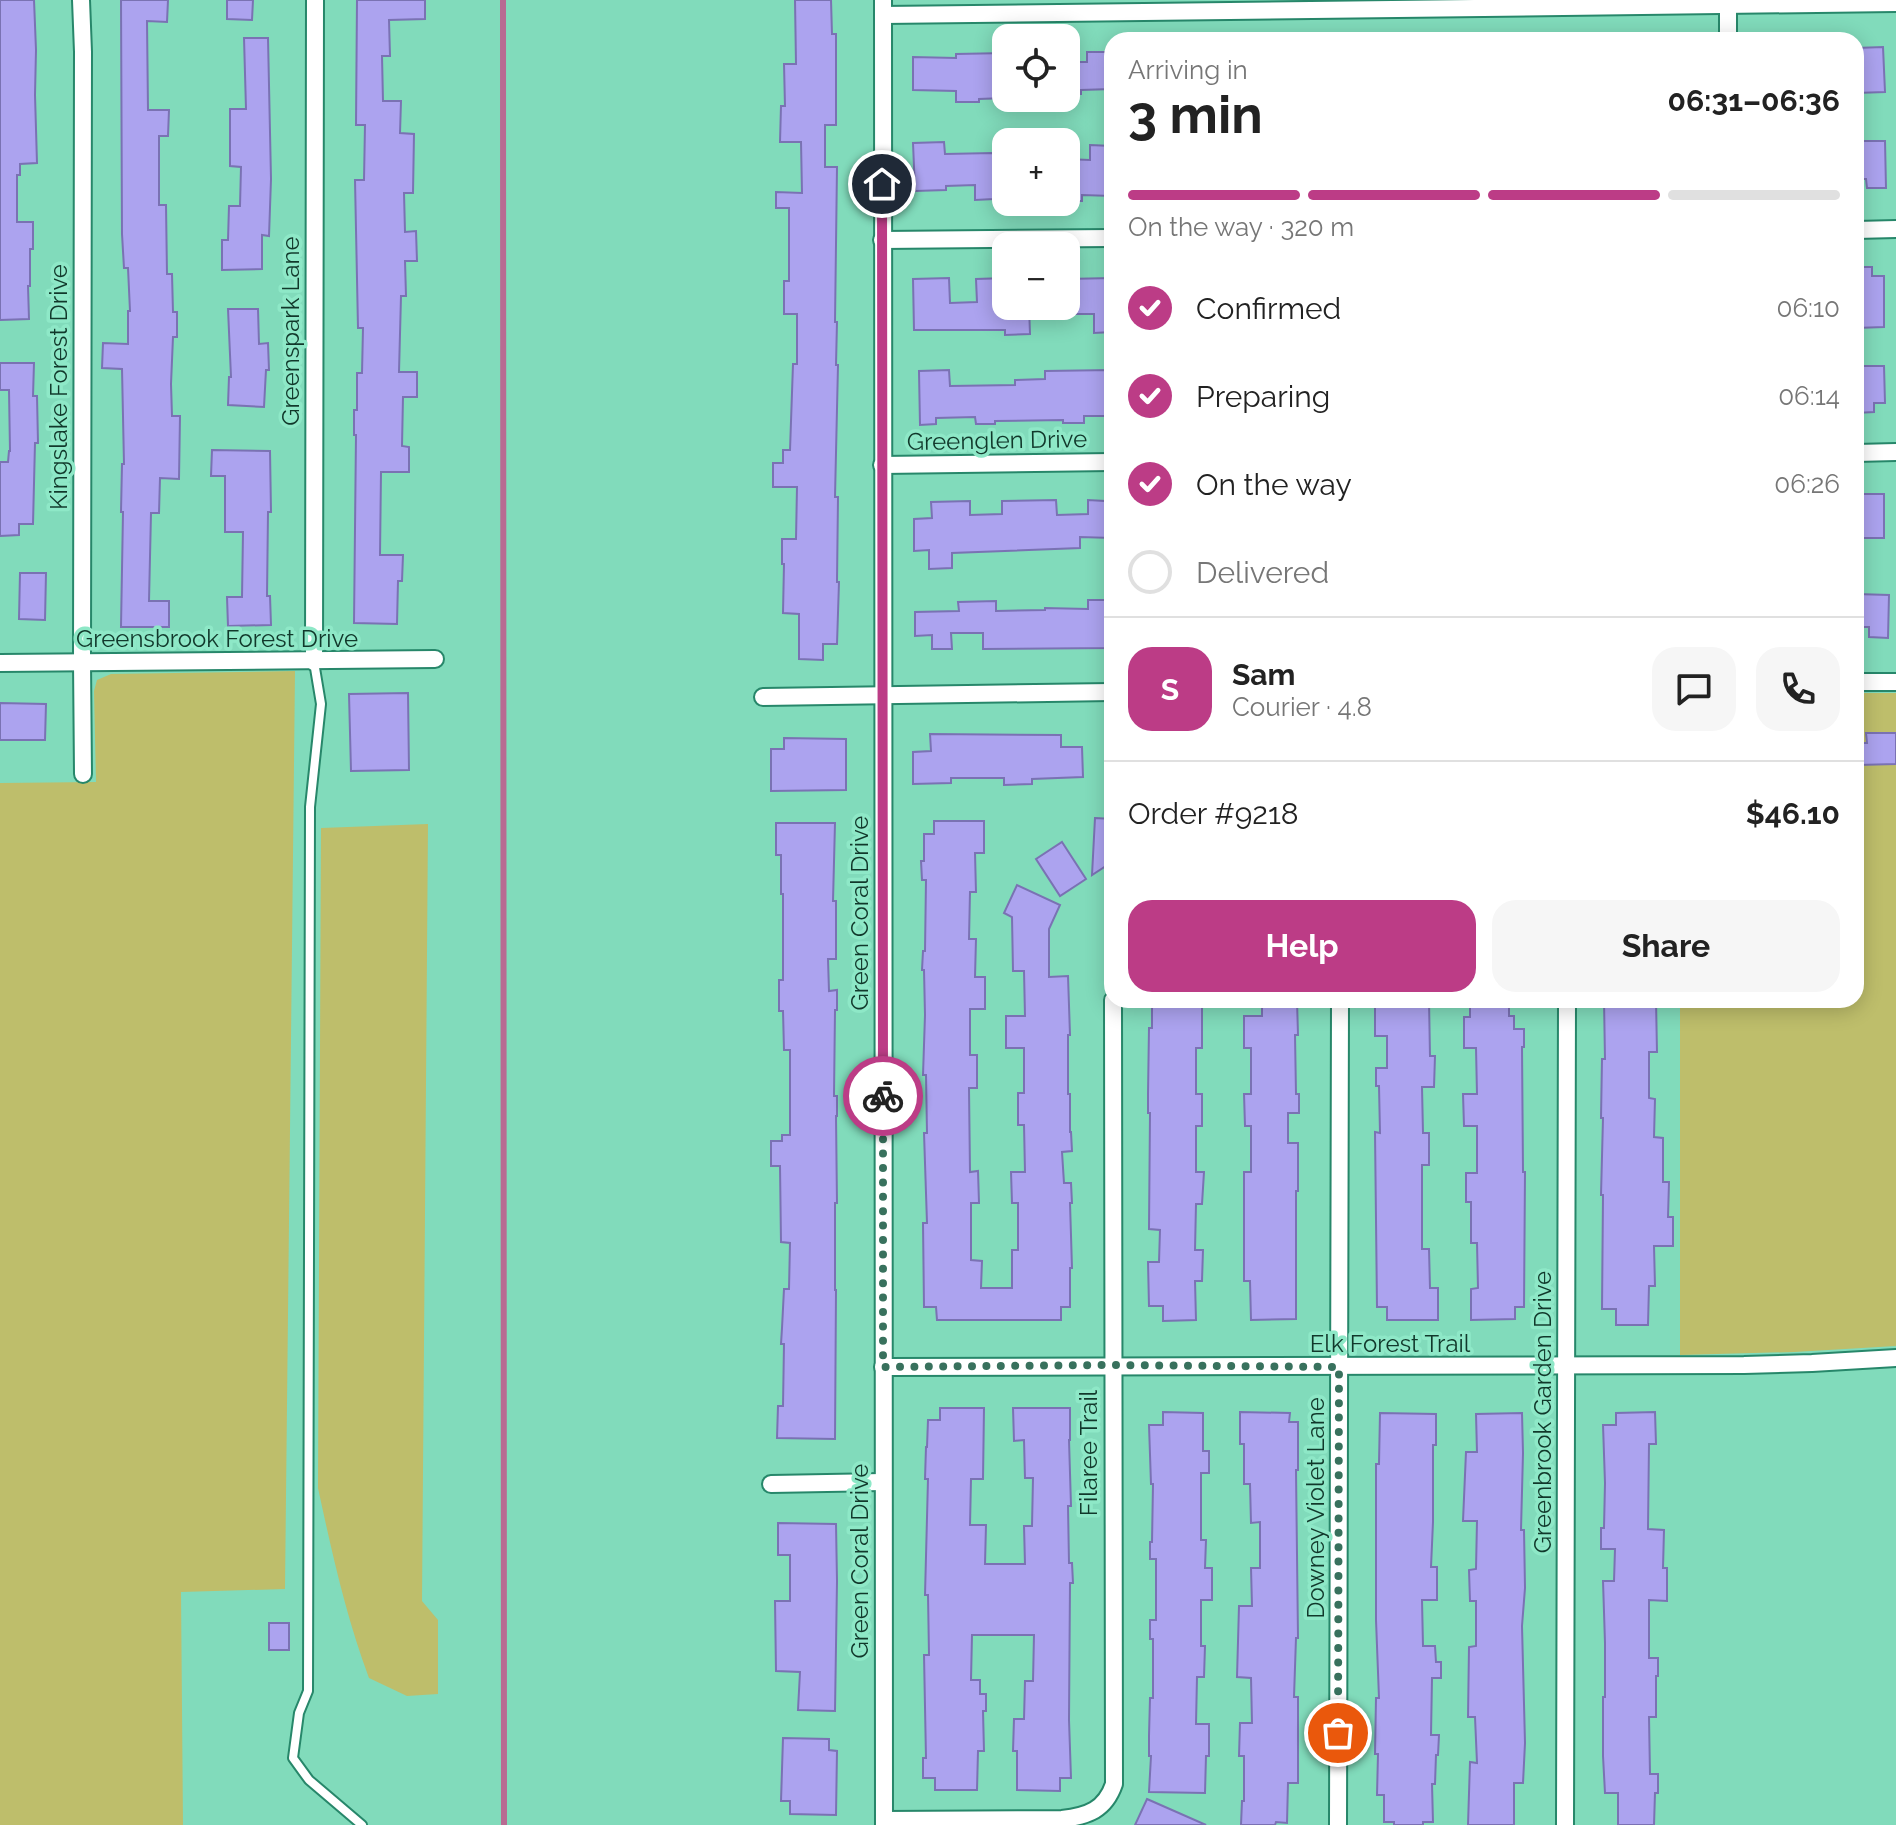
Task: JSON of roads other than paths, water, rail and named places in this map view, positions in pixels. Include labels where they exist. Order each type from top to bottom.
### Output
[{"type":"street","name":"Kingslake Forest Drive","points":[[81,0],[83,774]]},
{"type":"street","name":"Greenspark Lane","points":[[314,662],[315,0]]},
{"type":"street","points":[[1728,3],[1728,32]]},
{"type":"street","points":[[883,8],[1896,3]]},
{"type":"street","name":"Green Coral Drive","points":[[883,8],[884,1822]]},
{"type":"street","points":[[1864,230],[1896,229]]},
{"type":"street","points":[[882,240],[1104,238]]},
{"type":"street","points":[[1864,453],[1896,452]]},
{"type":"street","name":"Greenglen Drive","points":[[882,465],[1104,462]]},
{"type":"street","name":"Greensbrook Forest Drive","points":[[0,663],[435,659]]},
{"type":"street","points":[[1864,682],[1896,682]]},
{"type":"street","points":[[763,697],[1104,692]]},
{"type":"street","name":"Filaree Trail","points":[[884,1822],[1082,1817],[1109,1797],[1114,1784],[1113,1008]]},
{"type":"street","name":"Downey Violet Lane","points":[[1338,1825],[1340,1008]]},
{"type":"street","name":"Greenbrook Garden Drive","points":[[1565,1825],[1567,1008]]},
{"type":"street","name":"Elk Forest Trail","points":[[883,1367],[1744,1365],[1896,1358]]},
{"type":"street","points":[[771,1484],[883,1482]]},
{"type":"lane","points":[[314,662],[321,704],[310,807],[308,1691],[299,1713],[293,1758],[309,1780],[362,1825]]},
{"type":"waterway","points":[[503,0],[504,1825]]}]
